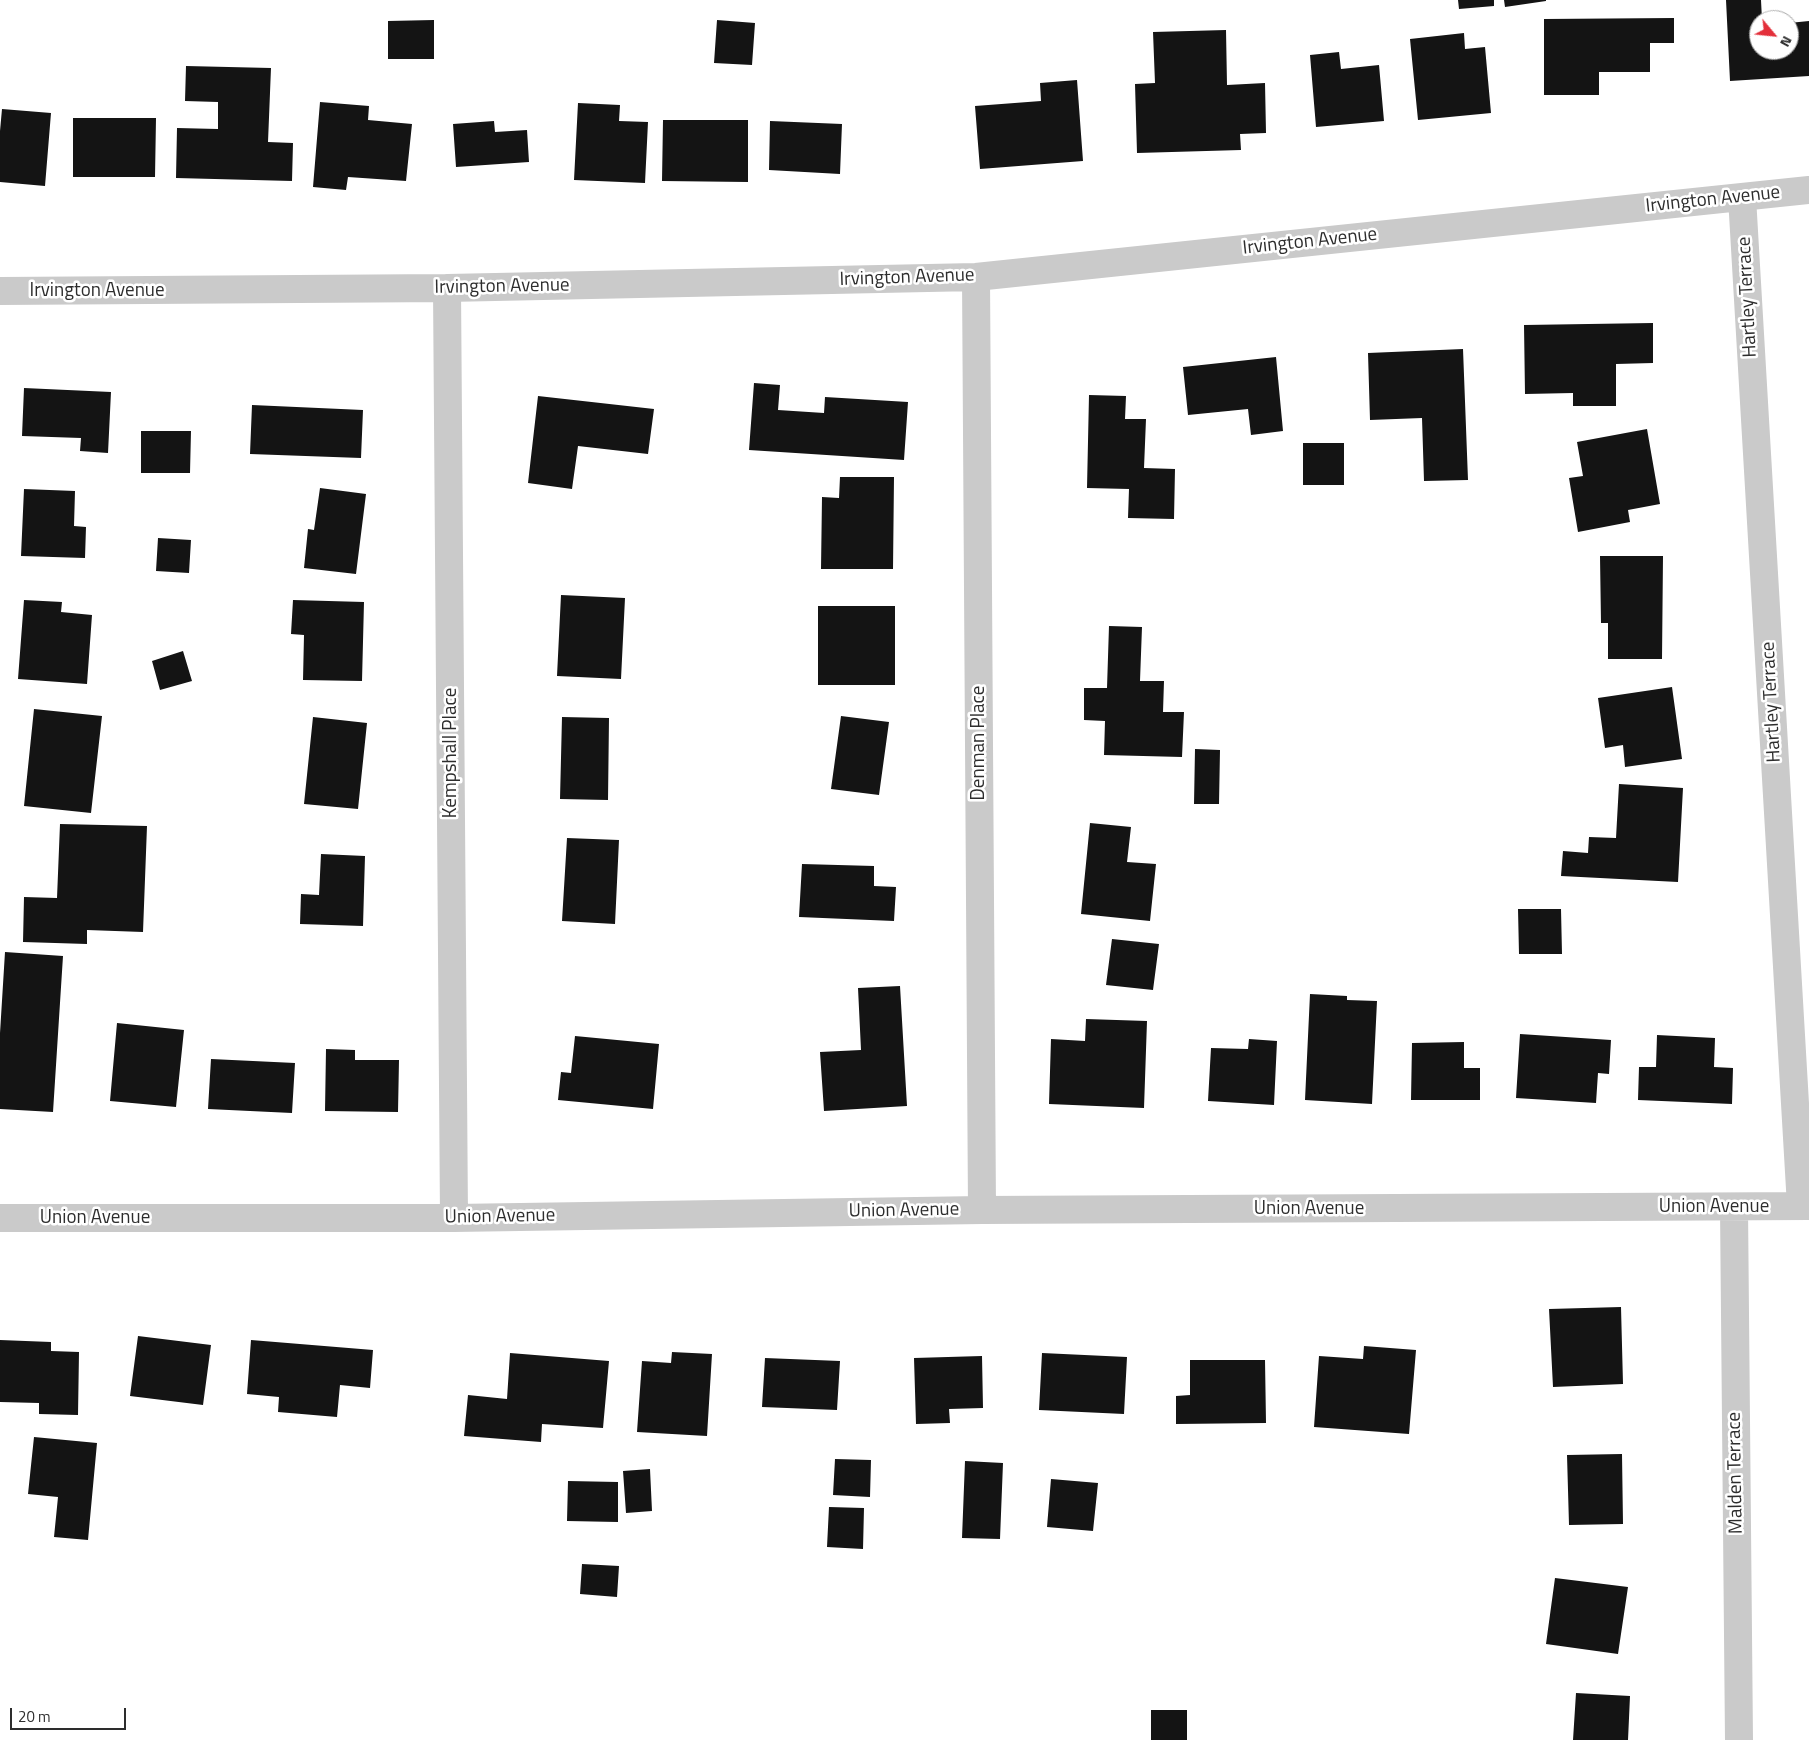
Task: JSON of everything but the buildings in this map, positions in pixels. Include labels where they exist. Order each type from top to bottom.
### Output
[{"type":"street","name":"Irvington Avenue","points":[[0,292],[447,288],[976,277],[1809,190]]},
{"type":"street","name":"Hartley Terrace","points":[[1742,197],[1805,1206]]},
{"type":"street","name":"Denman Place","points":[[976,277],[982,1210]]},
{"type":"street","name":"Kempshall Place","points":[[447,288],[454,1218]]},
{"type":"street","name":"Union Avenue","points":[[0,1218],[454,1218],[982,1210],[1805,1206]]},
{"type":"street","name":"Malden Terrace","points":[[1734,1207],[1739,1740]]}]
